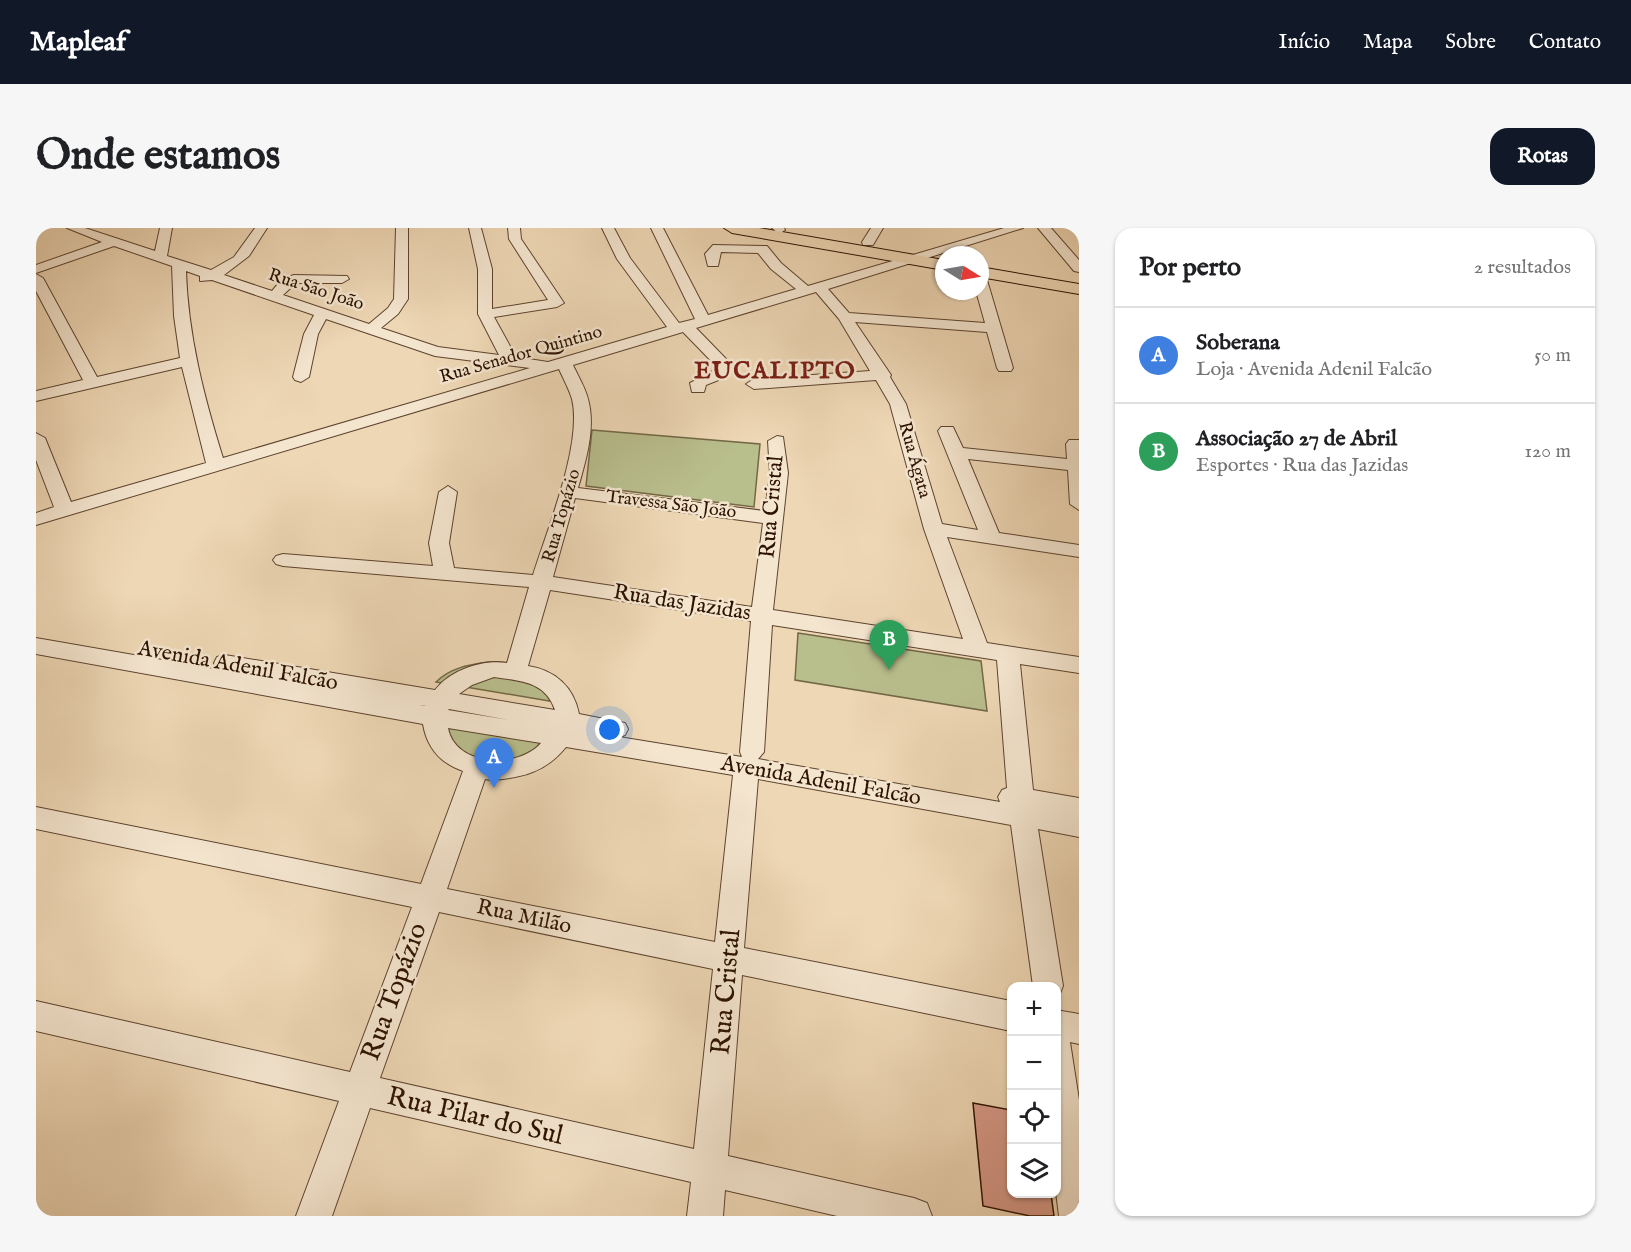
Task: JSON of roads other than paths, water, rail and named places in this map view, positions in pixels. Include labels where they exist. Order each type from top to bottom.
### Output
[{"type":"main road","points":[[732,228],[914,260],[935,258]]},
{"type":"main road","points":[[774,229],[868,242],[935,257]]},
{"type":"main road","points":[[989,264],[1075,280]]},
{"type":"main road","points":[[989,273],[1075,280]]},
{"type":"street","name":"Rua São João","points":[[73,228],[449,354],[510,361],[559,363]]},
{"type":"street","points":[[160,257],[166,228]]},
{"type":"street","points":[[179,289],[211,276],[244,257],[261,228]]},
{"type":"street","points":[[371,329],[393,311],[400,299],[402,228]]},
{"type":"street","points":[[475,228],[485,269],[485,314],[510,361]]},
{"type":"street","points":[[485,314],[557,303],[515,239],[514,228]]},
{"type":"street","points":[[608,228],[624,259],[681,328],[724,365],[720,374],[698,383],[698,389]]},
{"type":"street","points":[[657,228],[703,321]]},
{"type":"street","points":[[868,242],[877,228]]},
{"type":"street","points":[[971,246],[1017,228]]},
{"type":"street","points":[[1044,228],[1075,280]]},
{"type":"street","points":[[36,269],[114,242]]},
{"type":"street","name":"Rua Ágata","points":[[713,263],[712,255],[718,248],[759,249],[845,317],[883,375],[898,404],[934,529],[978,650]]},
{"type":"street","name":"Rua Senador Quintino","points":[[36,519],[914,260]]},
{"type":"street","points":[[179,265],[179,289],[187,361],[216,465]]},
{"type":"street","points":[[36,278],[54,307],[92,383]]},
{"type":"street","points":[[274,297],[287,282],[294,279],[342,279]]},
{"type":"street","points":[[986,300],[1005,368]]},
{"type":"street","points":[[36,311],[54,307]]},
{"type":"street","points":[[301,377],[311,334],[322,313]]},
{"type":"street","points":[[845,317],[995,328]]},
{"type":"street","points":[[36,396],[187,361]]},
{"type":"street","name":"Rua Topázio","points":[[516,670],[579,452],[582,412],[576,387],[559,363]]},
{"type":"street","points":[[754,384],[883,375]]},
{"type":"street","points":[[946,431],[991,538]]},
{"type":"street","points":[[36,438],[65,510]]},
{"type":"street","name":"Rua Cristal","points":[[705,1216],[762,615],[779,473],[777,441]]},
{"type":"street","points":[[1075,444],[1079,504]]},
{"type":"street","points":[[956,453],[1076,465]]},
{"type":"street","points":[[445,575],[439,543],[448,492]]},
{"type":"street","name":"Travessa São João","points":[[569,492],[773,518]]},
{"type":"street","points":[[934,529],[1079,551]]},
{"type":"street","name":"Rua das Jazidas","points":[[283,560],[543,582],[1079,665]]},
{"type":"street","name":"Avenida Adenil Falcão","points":[[36,631],[287,683]]},
{"type":"street","name":"Avenida Adenil Falcão","points":[[36,646],[287,683],[749,759],[1022,807],[1079,826]]},
{"type":"street","points":[[1008,655],[1022,807],[1047,982]]},
{"type":"street","points":[[494,669],[516,670],[538,676],[555,687],[566,703],[566,729],[553,750],[538,761],[518,768],[498,770],[464,763],[443,748],[437,738],[437,708],[454,685],[472,675],[494,669]]},
{"type":"street","name":"Rua Topázio","points":[[314,1216],[477,767]]},
{"type":"street","name":"Avenida Adenil Falcão","points":[[1022,807],[1079,808]]},
{"type":"street","name":"Rua Milão","points":[[36,818],[1007,1015]]},
{"type":"street","name":"Rua Pilar do Sul","points":[[36,1016],[914,1216]]},
{"type":"street","points":[[1061,1026],[1079,1029]]},
{"type":"street","points":[[1061,1087],[1077,1216]]},
{"type":"place","name":"Associação 27 de Abril","points":[[889,670]]},
{"type":"place","name":"Soberana","points":[[494,788]]},
{"type":"district","name":"EUCALIPTO","points":[[775,371]]}]
